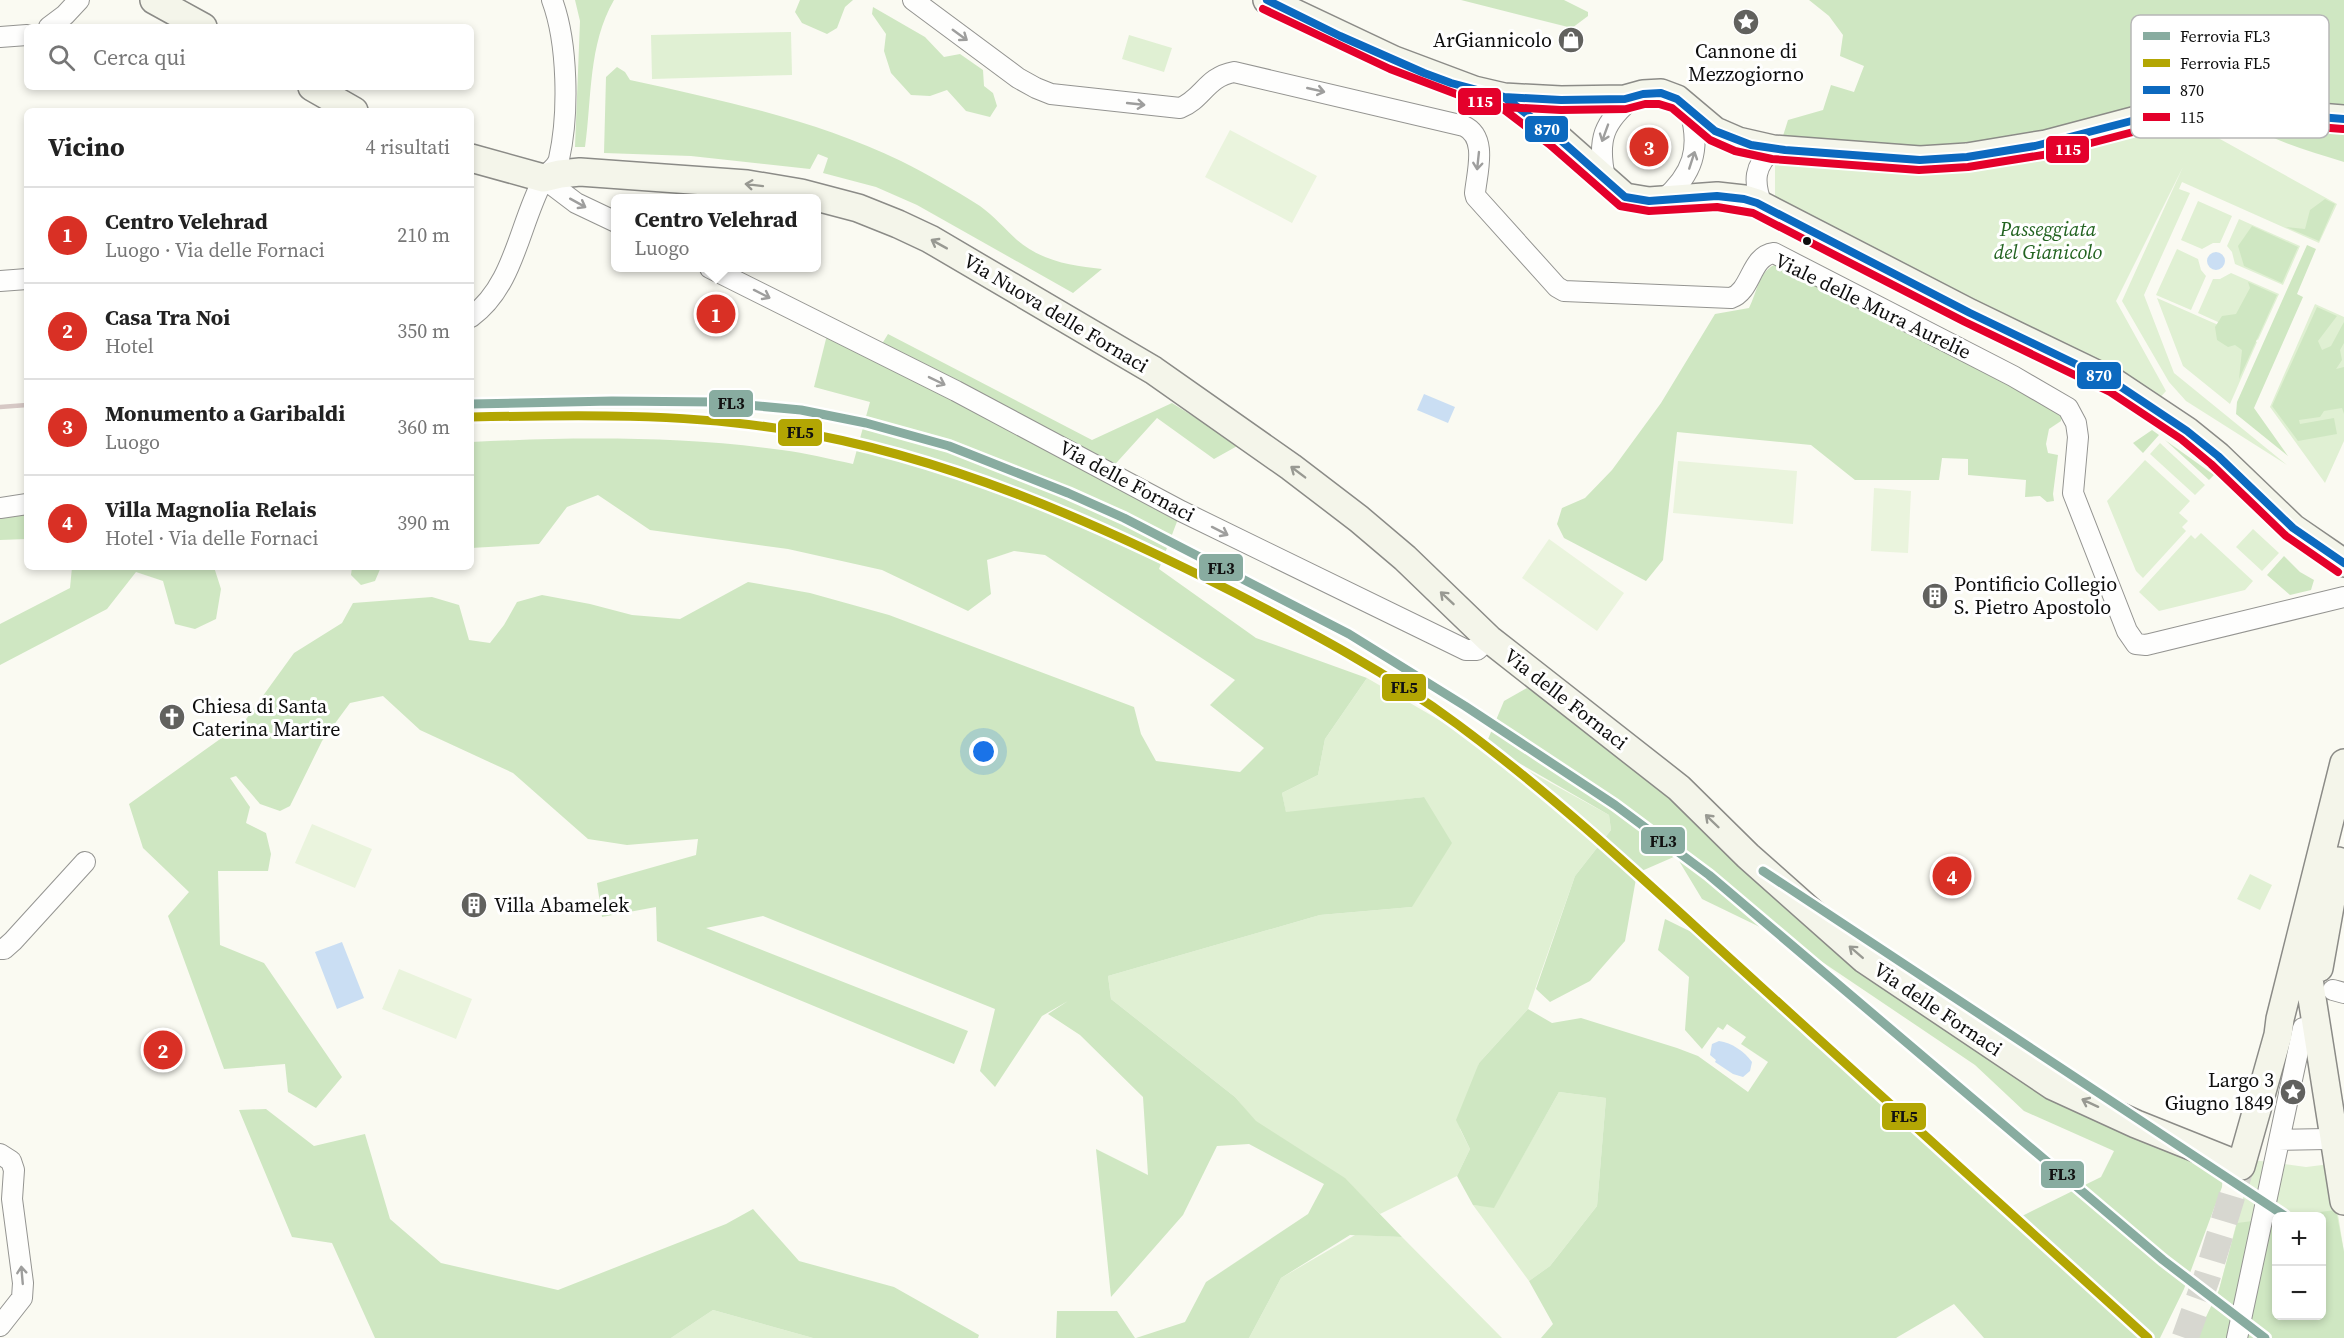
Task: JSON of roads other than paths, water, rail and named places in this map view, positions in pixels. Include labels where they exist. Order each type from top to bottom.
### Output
[{"type":"street","points":[[53,24],[80,0]]},
{"type":"street","points":[[154,0],[198,24]]},
{"type":"street","points":[[474,314],[486,304],[500,286],[543,178],[559,162],[564,107],[563,41],[552,0]]},
{"type":"street","name":"Viale delle Mura Aurelie","points":[[913,0],[1018,78],[1051,94],[1180,108],[1195,100],[1206,86],[1219,76],[1234,72],[1464,126],[1472,130],[1480,145],[1476,197],[1557,287],[1564,291],[1731,298],[1742,291],[1763,256],[1774,253],[2013,376],[2068,408],[2076,423],[2078,437],[2073,493],[2127,632],[2136,644],[2146,645],[2344,597]]},
{"type":"street","points":[[1267,0],[1340,36],[1451,83],[1504,97],[1562,100],[1634,97],[1662,93],[1677,99],[1715,131],[1751,145],[1906,159],[1951,158],[2035,146],[2131,121]]},
{"type":"street","points":[[0,37],[24,35]]},
{"type":"street","points":[[317,90],[349,108]]},
{"type":"street","points":[[1504,97],[1550,131],[1620,193],[1630,199],[1649,201],[1717,196],[1744,199],[1762,205],[1970,313],[2121,386],[2187,431],[2218,456],[2300,534],[2344,563]]},
{"type":"street","points":[[1605,178],[1601,153],[1604,132],[1616,113],[1634,97]]},
{"type":"street","points":[[1663,200],[1684,179],[1692,162],[1696,137],[1690,111]]},
{"type":"street","points":[[2329,118],[2344,119]]},
{"type":"street","points":[[1762,205],[1755,186],[1755,175],[1761,160],[1773,148]]},
{"type":"street","points":[[474,159],[543,178],[576,202],[611,220]]},
{"type":"street","name":"Via Nuova delle Fornaci","points":[[543,178],[580,172],[747,184],[797,194]]},
{"type":"street","name":"Via Nuova delle Fornaci","points":[[821,199],[858,208],[898,224],[1013,287],[1176,386],[1291,467],[1359,519],[1405,558],[1489,639]]},
{"type":"street","name":"Via delle Fornaci","points":[[720,272],[956,391],[1191,516],[1466,650],[1477,650],[1489,639],[1679,788],[1756,863],[1864,959],[2053,1086],[2136,1124],[2241,1166],[2300,1033]]},
{"type":"street","points":[[0,281],[24,279]]},
{"type":"street","points":[[0,508],[24,504]]},
{"type":"street","points":[[2329,990],[2308,974],[2311,946],[2338,824],[2344,763]]},
{"type":"street","points":[[2338,824],[2280,1019],[2300,1033],[2344,1196]]},
{"type":"street","points":[[0,949],[4,949],[13,941],[86,862]]},
{"type":"street","points":[[2237,1338],[2275,1164],[2300,1033],[2329,990]]},
{"type":"street","points":[[2300,1033],[2329,990]]},
{"type":"street","points":[[2279,1140],[2327,1139]]},
{"type":"street","points":[[0,1154],[11,1161],[14,1170],[12,1199],[23,1283],[22,1298],[0,1326]]},
{"type":"water","points":[[2212,252],[2220,252],[2225,257],[2223,268],[2212,270],[2207,265],[2207,257]]},
{"type":"water","points":[[1424,394],[1455,407],[1448,423],[1417,410]]},
{"type":"water","points":[[342,942],[364,998],[337,1009],[315,952]]},
{"type":"water","points":[[1719,1041],[1737,1048],[1752,1062],[1750,1071],[1743,1077],[1733,1074],[1715,1062],[1716,1060],[1710,1055],[1712,1044]]},
{"type":"tunnel","points":[[2185,1338],[2207,1277],[2241,1166]]},
{"type":"railway","points":[[0,407],[24,405]]},
{"type":"rail line","name":"FL3","points":[[474,404],[612,401],[715,402],[801,410],[866,423],[949,446],[1068,493],[1124,518],[1349,634],[1465,706],[1615,805],[1709,875],[2163,1260],[2265,1338]]},
{"type":"rail line","name":"FL5","points":[[474,417],[670,418],[749,424],[847,442],[905,456],[1018,494],[1073,517],[1182,566],[1320,638],[1431,705],[1535,785],[1648,883],[2148,1338]]},
{"type":"rail line","name":"FL3","points":[[1763,871],[2279,1212]]},
{"type":"place","name":"Cannone di Mezzogiorno","points":[[1746,22]]},
{"type":"place","name":"ArGiannicolo","points":[[1571,40]]},
{"type":"place","name":"Monumento a Garibaldi","points":[[1649,147]]},
{"type":"place","name":"Centro Velehrad","points":[[716,314]]},
{"type":"place","name":"Pontificio Collegio S. Pietro Apostolo","points":[[1935,596]]},
{"type":"place","name":"Chiesa di Santa Caterina Martire","points":[[172,717]]},
{"type":"place","name":"Villa Magnolia Relais","points":[[1952,876]]},
{"type":"place","name":"Villa Abamelek","points":[[474,905]]},
{"type":"place","name":"Casa Tra Noi","points":[[163,1050]]},
{"type":"place","name":"Largo 3 Giugno 1849","points":[[2293,1092]]},
{"type":"park label","name":"Passeggiata del Gianicolo","points":[[2048,240]]}]
